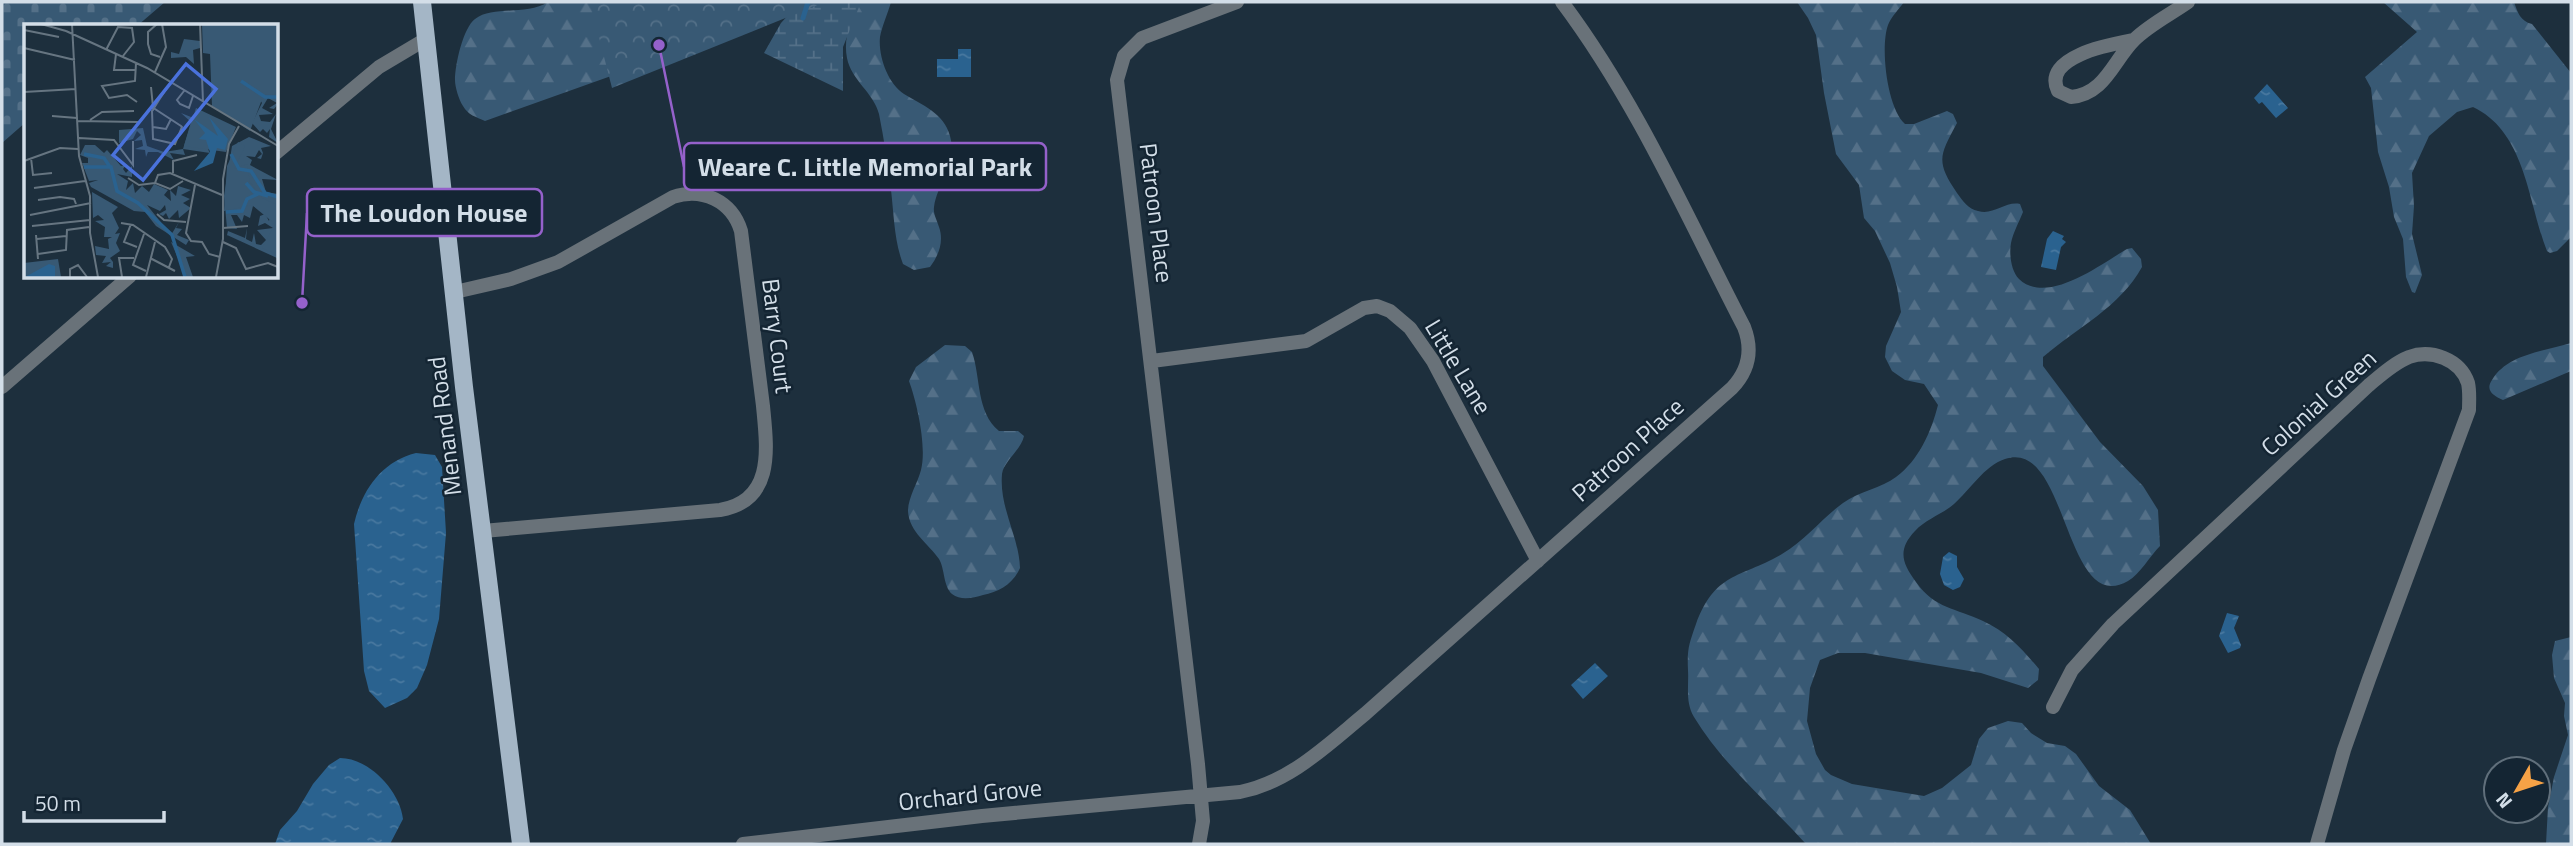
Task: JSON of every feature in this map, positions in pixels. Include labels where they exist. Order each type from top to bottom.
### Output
[{"type":"main road","name":"Menand Road","points":[[422,2],[521,844]]},
{"type":"street","name":"Patroon Place","points":[[1199,844],[1203,821],[1202,794],[1152,361],[1117,88],[1118,71],[1129,49],[1142,38],[1237,2]]},
{"type":"street","name":"Patroon Place","points":[[1202,794],[1250,790],[1297,768],[1365,714],[1732,388],[1744,373],[1749,355],[1744,327],[1628,100],[1562,2]]},
{"type":"street","points":[[2134,40],[2102,46],[2075,57],[2057,75],[2055,84],[2058,91],[2071,97],[2091,91],[2102,83],[2134,40],[2188,2]]},
{"type":"street","points":[[278,151],[379,67],[426,39]]},
{"type":"street","name":"Barry Court","points":[[455,292],[511,279],[558,262],[673,197],[692,193],[712,197],[733,213],[741,231],[763,406],[764,475],[750,496],[736,506],[720,510],[483,531]]},
{"type":"street","points":[[2,387],[128,278]]},
{"type":"street","name":"Little Lane","points":[[1152,361],[1306,341],[1368,307],[1377,306],[1390,311],[1403,321],[1433,361],[1538,561]]},
{"type":"street","name":"Colonial Green","points":[[2053,707],[2072,670],[2113,624],[2369,385],[2409,358],[2431,354],[2446,359],[2461,371],[2466,379],[2469,410],[2344,750],[2317,844]]},
{"type":"street","name":"Orchard Grove","points":[[743,844],[1202,794]]},
{"type":"green space","points":[[2,2],[165,2],[139,24],[24,24],[24,124],[2,143]]},
{"type":"green space","points":[[548,2],[776,2],[656,60],[485,121],[470,114],[460,100],[455,80],[461,47],[471,24],[475,19],[491,12],[530,9]]},
{"type":"green space","points":[[590,2],[825,2],[612,88]]},
{"type":"green space","points":[[800,2],[861,2],[843,47],[843,91],[764,53],[781,23]]},
{"type":"green space","points":[[860,2],[891,2],[880,37],[885,69],[898,89],[943,121],[950,136],[950,165],[934,207],[941,243],[930,267],[914,270],[903,264],[896,237],[889,171],[879,114],[849,66],[847,36]]},
{"type":"green space","points":[[1797,2],[1904,2],[1889,22],[1886,35],[1885,62],[1894,105],[1905,124],[1914,124],[1947,111],[1953,114],[1957,123],[1944,151],[1943,165],[1950,182],[1969,207],[1983,212],[2020,204],[2023,212],[2012,239],[2010,252],[2012,267],[2019,279],[2031,286],[2044,288],[2074,280],[2127,249],[2132,248],[2141,259],[2142,267],[2122,294],[2043,357],[2043,366],[2100,442],[2143,486],[2158,510],[2160,546],[2128,581],[2107,585],[2091,574],[2078,553],[2042,474],[2026,459],[2005,459],[1997,462],[1954,504],[1915,531],[1904,550],[1905,562],[1916,582],[1931,598],[1946,607],[1992,625],[2014,642],[2039,669],[2038,680],[2028,688],[1981,673],[1865,653],[1838,653],[1820,660],[1810,688],[1807,721],[1816,754],[1831,775],[1852,784],[1924,796],[1942,788],[1971,765],[1979,739],[1988,728],[2008,721],[2022,723],[2031,733],[2047,743],[2065,746],[2076,754],[2099,786],[2130,810],[2151,844],[1806,844],[1732,767],[1691,711],[1688,694],[1689,647],[1703,607],[1712,594],[1730,578],[1791,548],[1849,499],[1896,477],[1923,445],[1938,405],[1924,384],[1905,380],[1892,371],[1885,357],[1886,346],[1901,312],[1897,287],[1890,263],[1875,231],[1864,218],[1859,185],[1836,154],[1816,35]]},
{"type":"green space","points":[[2383,2],[2514,2],[2522,19],[2532,24],[2571,73],[2571,237],[2557,251],[2547,251],[2515,151],[2491,118],[2473,107],[2457,112],[2429,136],[2412,173],[2412,234],[2422,275],[2415,293],[2412,292],[2406,277],[2403,239],[2394,217],[2389,187],[2378,152],[2371,88],[2365,77],[2417,32]]},
{"type":"green space","points":[[2571,343],[2571,371],[2503,400],[2491,392],[2489,387],[2492,380],[2507,364],[2527,355]]},
{"type":"green space","points":[[945,345],[965,346],[972,352],[986,414],[999,431],[1018,431],[1024,436],[1002,474],[1003,499],[1020,568],[1014,579],[1000,589],[967,598],[959,598],[949,591],[939,559],[912,525],[908,511],[923,460],[918,413],[909,381],[916,367]]},
{"type":"green space","points":[[2571,637],[2571,844],[2546,844],[2547,825],[2552,825],[2554,777],[2568,735],[2564,716],[2565,703],[2554,678],[2552,655],[2555,641]]},
{"type":"water","points":[[958,49],[971,49],[971,77],[937,77],[937,59],[958,59]]},
{"type":"water","points":[[2267,84],[2288,108],[2276,118],[2262,102],[2259,104],[2254,98]]},
{"type":"water","points":[[2053,231],[2064,236],[2062,239],[2066,242],[2061,247],[2056,270],[2041,267],[2047,239]]},
{"type":"water","points":[[416,453],[435,455],[442,467],[446,533],[439,619],[427,665],[417,688],[407,698],[385,708],[369,691],[364,671],[354,524],[362,500],[375,479],[393,463]]},
{"type":"water","points":[[1949,552],[1957,556],[1957,567],[1964,579],[1960,587],[1953,590],[1944,585],[1940,574],[1943,557]]},
{"type":"water","points":[[2227,613],[2239,616],[2234,628],[2241,645],[2228,653],[2219,636]]},
{"type":"water","points":[[1595,663],[1608,676],[1583,699],[1571,685]]},
{"type":"water","points":[[340,758],[351,759],[372,770],[396,798],[403,819],[390,844],[275,844],[280,830],[297,811],[313,784],[329,765]]},
{"type":"waterway","points":[[803,18],[808,2]]},
{"type":"place","name":"Weare C. Little Memorial Park","points":[[659,45]]},
{"type":"place","name":"The Loudon House","points":[[302,303]]}]
